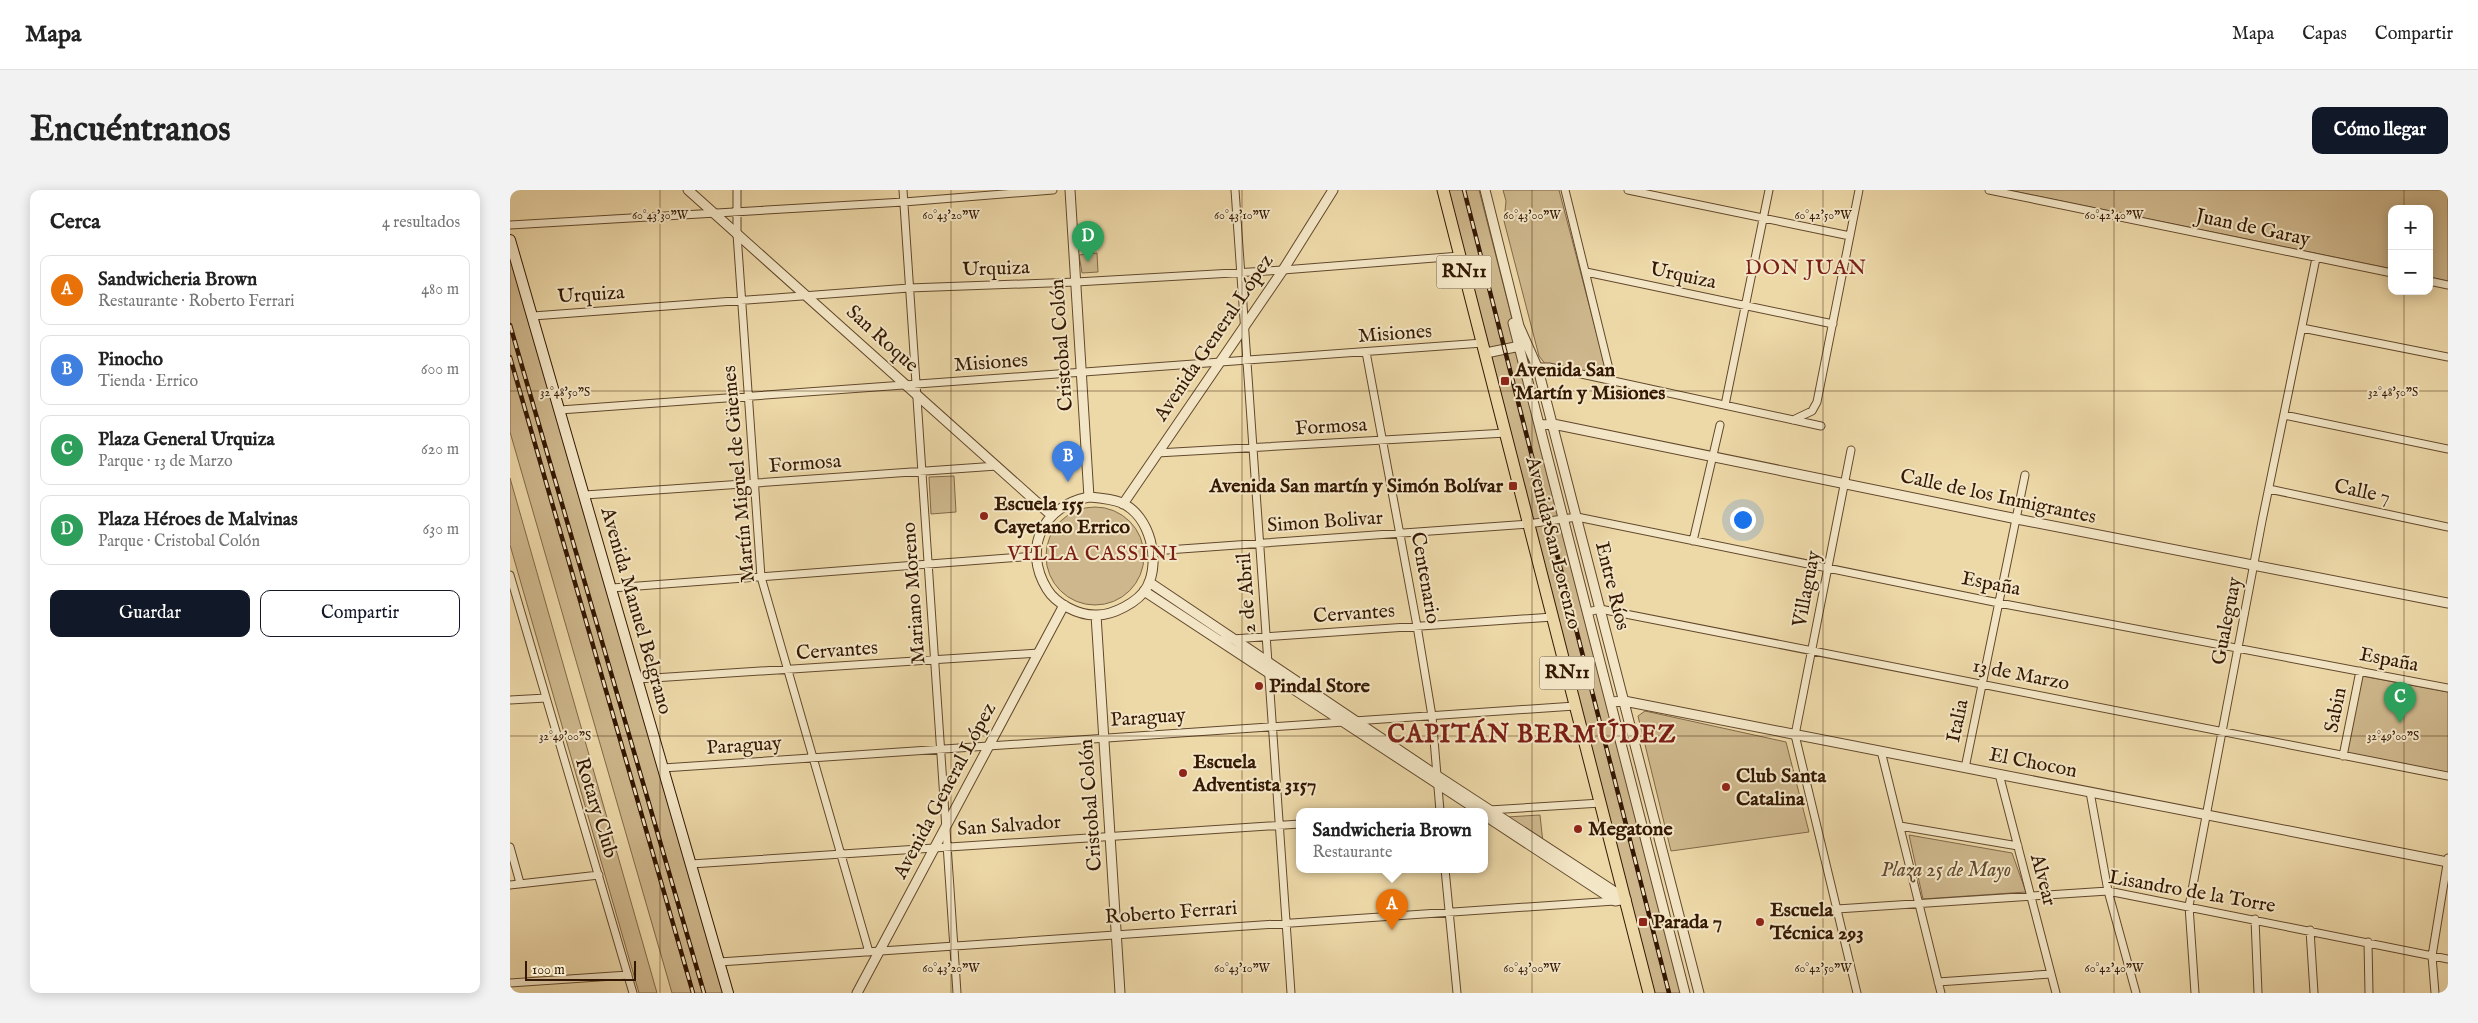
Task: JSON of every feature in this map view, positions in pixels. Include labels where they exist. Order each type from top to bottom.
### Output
[{"type":"main road","name":"Avenida San Lorenzo","points":[[1443,190],[1601,803],[1620,900],[1649,993]]},
{"type":"main road","name":"Avenida Manuel Belgrano","points":[[510,240],[728,993]]},
{"type":"street","name":"San Roque","points":[[688,190],[808,297],[911,385],[918,395],[1052,515]]},
{"type":"street","name":"Martín Miguel de Güemes","points":[[737,190],[737,234],[761,578],[869,952]]},
{"type":"street","points":[[903,190],[909,288],[911,385]]},
{"type":"street","points":[[510,225],[712,212],[738,213],[1053,190]]},
{"type":"street","name":"Cristobal Colón","points":[[1070,190],[1088,497]]},
{"type":"street","name":"2 de Abril","points":[[1235,190],[1290,993]]},
{"type":"street","name":"Avenida General López","points":[[1123,504],[1244,324],[1283,270],[1333,190]]},
{"type":"street","name":"Entre Ríos","points":[[1478,190],[1523,345],[1537,366],[1553,424],[1699,993]]},
{"type":"street","name":"Entre Ríos","points":[[1485,190],[1519,326],[1526,367],[1686,993]]},
{"type":"street","points":[[1565,190],[1612,381]]},
{"type":"street","points":[[1628,190],[1850,236]]},
{"type":"street","points":[[1725,405],[1769,190]]},
{"type":"street","points":[[1793,420],[1812,410],[1817,402],[1859,190]]},
{"type":"street","name":"Juan de Garay","points":[[1989,190],[2388,272]]},
{"type":"street","name":"Urquiza","points":[[533,316],[909,288],[1076,282],[1283,270],[1460,256]]},
{"type":"street","name":"Gualeguay","points":[[2195,993],[2189,906],[2269,489],[2316,258]]},
{"type":"street","name":"Urquiza","points":[[1586,272],[1833,324]]},
{"type":"street","points":[[2433,282],[2448,285]]},
{"type":"street","points":[[2302,328],[2448,357]]},
{"type":"street","points":[[1484,348],[1523,345]]},
{"type":"street","name":"Misiones","points":[[560,410],[1366,352],[1484,348]]},
{"type":"street","name":"Centenario","points":[[1366,352],[1401,533],[1432,716],[1440,808]]},
{"type":"street","points":[[1526,367],[1537,366],[1612,381],[1821,426]]},
{"type":"street","name":"Mariano Moreno","points":[[918,395],[957,993]]},
{"type":"street","points":[[2284,415],[2448,449]]},
{"type":"street","name":"Calle de los Inmigrantes","points":[[1541,425],[1553,424],[1845,483],[2016,520],[2448,603]]},
{"type":"street","points":[[1693,541],[1720,425]]},
{"type":"street","name":"Formosa","points":[[1157,453],[1506,433]]},
{"type":"street","name":"Villaguay","points":[[1795,735],[1851,450]]},
{"type":"street","name":"Formosa","points":[[585,495],[997,466]]},
{"type":"street","name":"Italia","points":[[1965,768],[2025,475]]},
{"type":"street","name":"Calle 7","points":[[2269,489],[2448,526]]},
{"type":"street","points":[[1088,497],[1123,504],[1136,514],[1147,528],[1153,551],[1146,587],[1134,600],[1118,610],[1096,615],[1064,605],[1048,591],[1038,574],[1036,556],[1040,532],[1052,515],[1075,500],[1088,497]]},
{"type":"street","name":"España","points":[[1528,524],[1577,517],[1999,603],[2448,688]]},
{"type":"street","name":"Simon Bolivar","points":[[1153,551],[1528,524]]},
{"type":"street","points":[[612,588],[928,566],[1036,556]]},
{"type":"street","name":"Rotary Club","points":[[510,575],[634,993]]},
{"type":"street","points":[[1146,587],[1231,639],[1356,721],[1475,808]]},
{"type":"street","points":[[1146,587],[1218,640],[1342,722],[1480,808]]},
{"type":"street","name":"Avenida General López","points":[[857,993],[1064,605]]},
{"type":"street","name":"13 de Marzo","points":[[1588,612],[1600,609],[2448,776]]},
{"type":"street","name":"Cristobal Colón","points":[[1096,615],[1120,993]]},
{"type":"street","name":"Cervantes","points":[[1218,640],[1553,617]]},
{"type":"street","name":"Cervantes","points":[[638,679],[788,671],[1039,653]]},
{"type":"street","name":"Sabin","points":[[2343,756],[2360,671]]},
{"type":"street","points":[[510,700],[546,698]]},
{"type":"street","name":"El Chocon","points":[[1611,702],[1624,700],[2206,815],[2448,860]]},
{"type":"street","name":"Paraguay","points":[[663,768],[1575,706]]},
{"type":"street","points":[[1795,735],[1857,993]]},
{"type":"street","points":[[1881,751],[1941,993]]},
{"type":"street","name":"Alvear","points":[[1999,774],[2056,993]]},
{"type":"street","points":[[2090,792],[2108,891],[2136,993]]},
{"type":"street","points":[[1488,812],[1601,803]]},
{"type":"street","points":[[1488,813],[1620,900]]},
{"type":"street","name":"San Salvador","points":[[690,864],[1296,824]]},
{"type":"street","points":[[1900,826],[2018,846]]},
{"type":"street","points":[[1648,847],[1661,843]]},
{"type":"street","points":[[510,847],[520,883]]},
{"type":"street","points":[[2435,993],[2432,956],[2448,860]]},
{"type":"street","points":[[1445,873],[1456,993]]},
{"type":"street","points":[[510,885],[599,875]]},
{"type":"street","name":"Lisandro de la Torre","points":[[1837,909],[2108,891],[2310,930],[2448,960]]},
{"type":"street","name":"Roberto Ferrari","points":[[719,962],[1620,900]]},
{"type":"street","points":[[2255,920],[2258,993]]},
{"type":"street","points":[[2310,930],[2314,993]]},
{"type":"street","points":[[1673,943],[1686,940]]},
{"type":"street","points":[[2368,942],[2369,993]]},
{"type":"street","points":[[510,983],[628,974]]},
{"type":"street","points":[[1938,982],[2051,974]]},
{"type":"street","points":[[1644,993],[1649,993]]},
{"type":"green space","points":[[1443,190],[1479,190],[1685,993],[1649,993]]},
{"type":"green space","points":[[1503,190],[1559,190],[1603,358],[1605,370],[1598,375],[1546,365],[1539,356],[1504,221],[1506,201]]},
{"type":"green space","points":[[2008,190],[2448,190],[2448,281],[2433,278],[2433,205],[2388,205],[2388,268]]},
{"type":"green space","points":[[510,240],[728,993],[672,993],[510,432]]},
{"type":"green space","points":[[1097,253],[1098,272],[1082,273],[1079,255]]},
{"type":"green space","points":[[954,476],[956,512],[931,514],[929,477]]},
{"type":"green space","points":[[510,478],[657,993],[639,993],[510,545]]},
{"type":"green space","points":[[1095,507],[1114,511],[1130,521],[1140,537],[1144,556],[1140,575],[1130,591],[1114,601],[1095,605],[1076,601],[1060,591],[1050,575],[1046,556],[1050,537],[1060,521],[1076,511]]},
{"type":"green space","points":[[2362,676],[2448,692],[2448,774],[2346,754]]},
{"type":"green space","name":"Club Santa Catalina","points":[[1645,711],[1786,742],[1809,832],[1671,851],[1638,716]]},
{"type":"green space","points":[[1540,815],[1543,843],[1507,817]]},
{"type":"green space","name":"Plaza 25 de Mayo","points":[[1909,835],[2012,853],[2026,892],[1923,899]]},
{"type":"railway","points":[[1464,190],[1669,993]]},
{"type":"railway","points":[[510,325],[704,993]]},
{"type":"railway","points":[[510,357],[693,993]]},
{"type":"place","name":"Plaza Héroes de Malvinas","points":[[1088,262]]},
{"type":"place","name":"Avenida San Martín y Misiones","points":[[1505,381]]},
{"type":"place","name":"Pinocho","points":[[1068,482]]},
{"type":"place","name":"Avenida San martín y Simón Bolívar","points":[[1513,486]]},
{"type":"place","name":"Escuela 155 Cayetano Errico","points":[[984,516]]},
{"type":"place","name":"Pindal Store","points":[[1259,686]]},
{"type":"place","name":"Plaza General Urquiza","points":[[2400,723]]},
{"type":"place","name":"Escuela Adventista 3157","points":[[1183,773]]},
{"type":"place","name":"Club Santa Catalina","points":[[1726,787]]},
{"type":"place","name":"Megatone","points":[[1578,829]]},
{"type":"place","name":"Parada 7","points":[[1643,922]]},
{"type":"place","name":"Escuela Técnica 293","points":[[1760,922]]},
{"type":"place","name":"Sandwicheria Brown","points":[[1392,930]]},
{"type":"district","name":"DON JUAN","points":[[1806,268]]},
{"type":"district","name":"VILLA CASSINI","points":[[1093,554]]},
{"type":"district","name":"CAPITÁN BERMÚDEZ","points":[[1532,735]]}]
